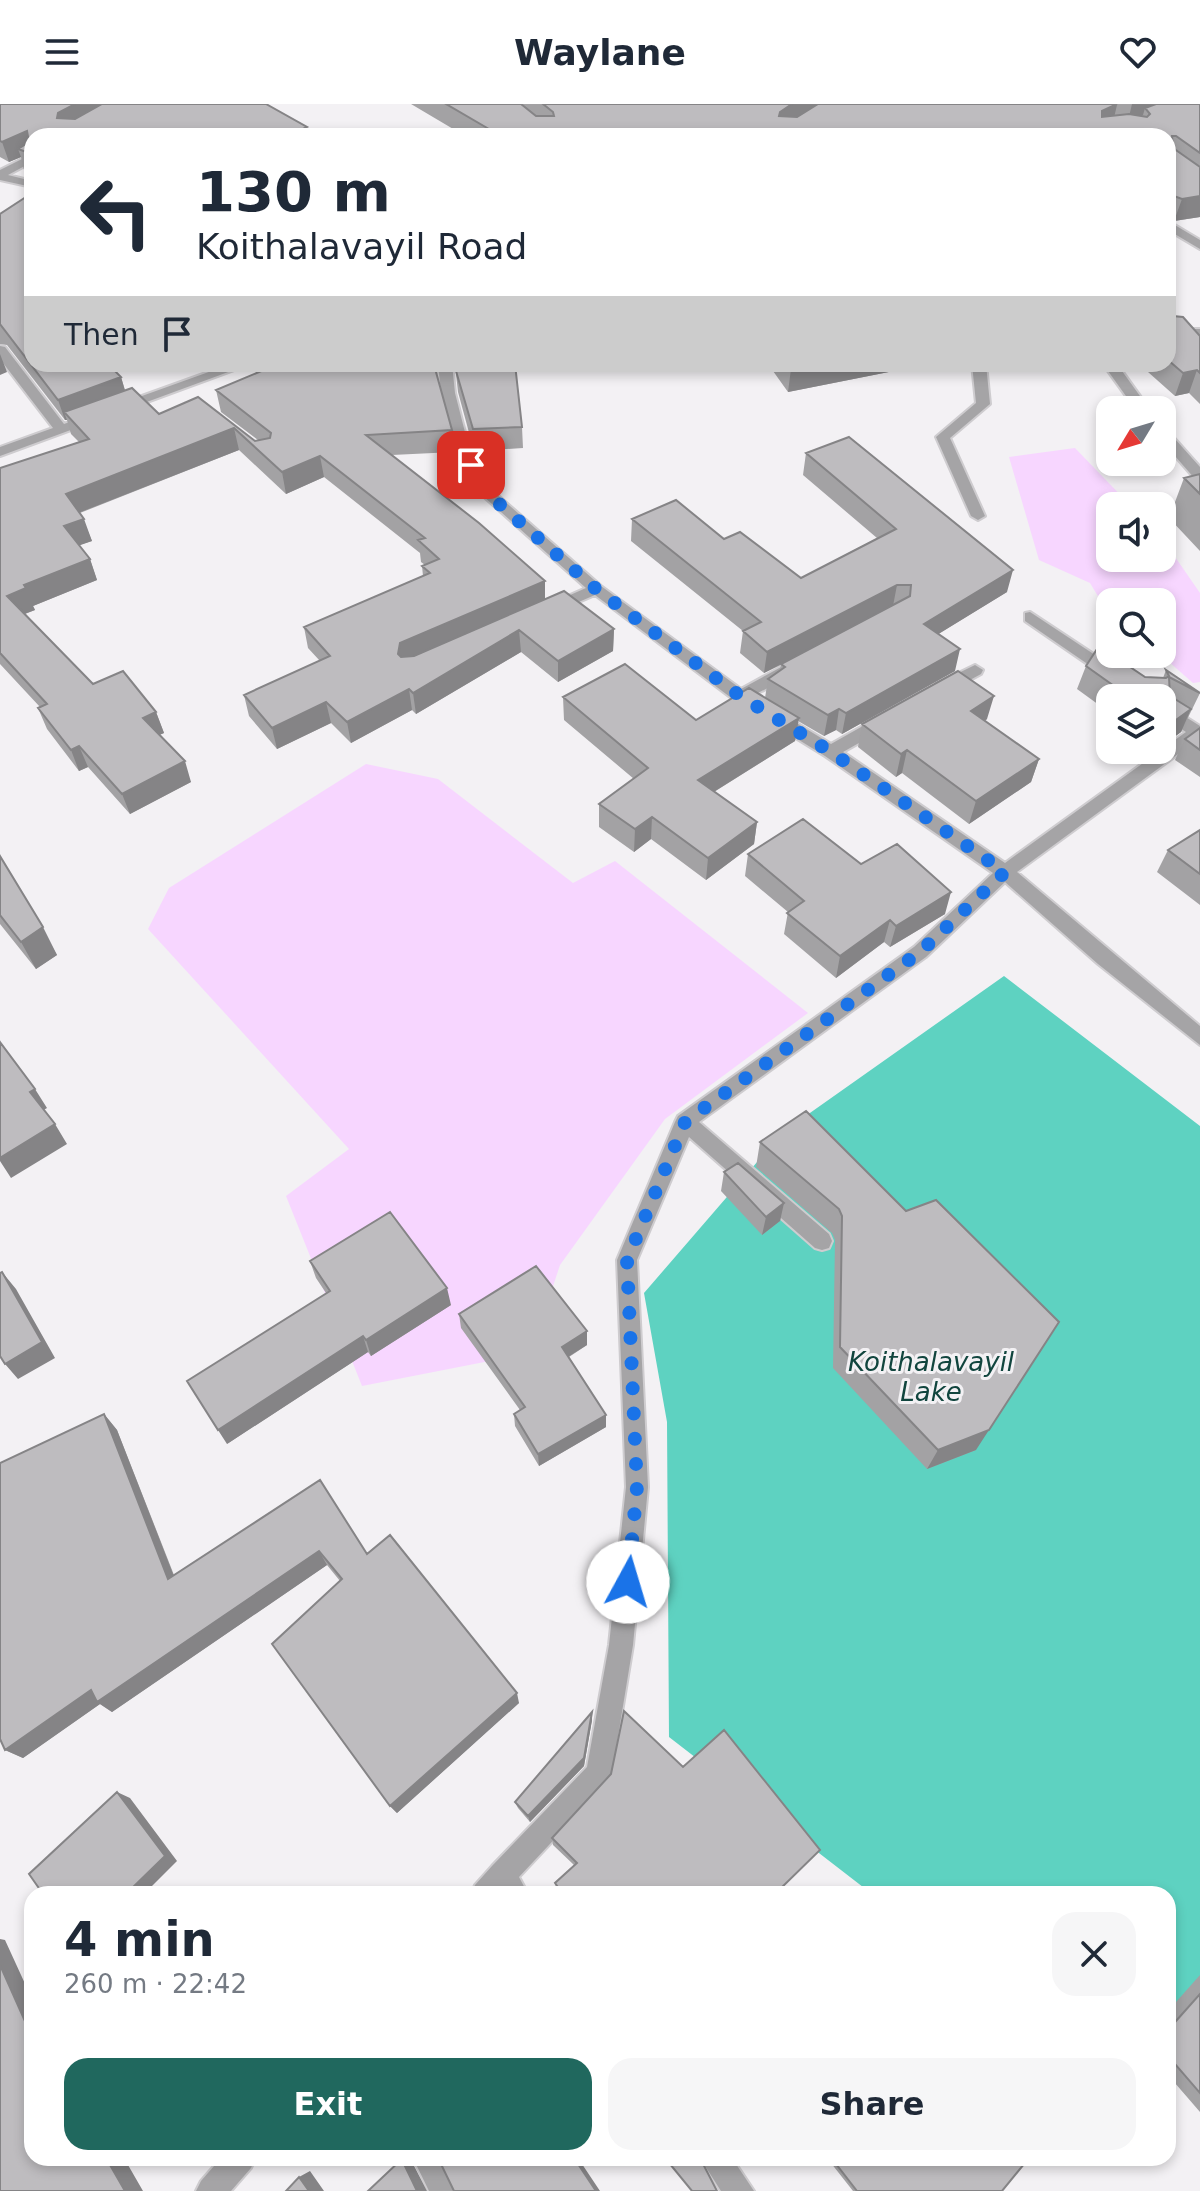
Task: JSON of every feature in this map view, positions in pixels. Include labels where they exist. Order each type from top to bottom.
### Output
[{"type":"street","points":[[0,176],[24,162]]},
{"type":"street","points":[[0,176],[24,182]]},
{"type":"street","points":[[1176,230],[1200,245]]},
{"type":"street","points":[[1176,333],[1200,333]]},
{"type":"street","points":[[0,350],[62,430]]},
{"type":"street","points":[[0,452],[183,393],[226,372]]},
{"type":"street","points":[[446,372],[461,444],[480,487],[596,589],[740,696],[831,752],[1005,872],[1104,959],[1200,1037]]},
{"type":"street","points":[[978,516],[943,437],[983,404],[980,372]]},
{"type":"street","points":[[1116,372],[1133,396]]},
{"type":"street","points":[[1176,449],[1200,476]]},
{"type":"street","points":[[538,614],[596,589]]},
{"type":"street","points":[[1030,617],[1128,684]]},
{"type":"street","points":[[740,696],[806,661]]},
{"type":"street","points":[[923,700],[975,670]]},
{"type":"street","points":[[831,752],[897,715]]},
{"type":"street","points":[[1176,718],[1197,732],[1176,747]]},
{"type":"street","points":[[502,1886],[599,1773],[621,1645],[637,1487],[627,1260],[685,1122],[920,952],[1005,872],[1153,764]]},
{"type":"street","points":[[685,1122],[822,1241]]},
{"type":"street","points":[[211,2191],[234,2166]]},
{"type":"street","points":[[431,2166],[445,2191]]},
{"type":"street","points":[[720,2166],[739,2191]]},
{"type":"shaded area","points":[[1075,448],[1096,470],[1096,476],[1102,476],[1117,492],[1096,492],[1096,572],[1176,572],[1176,558],[1200,593],[1200,682],[1193,683],[1176,668],[1176,588],[1096,588],[1096,593],[1090,583],[1039,560],[1009,457]]},
{"type":"shaded area","points":[[366,764],[438,779],[573,883],[615,861],[808,1013],[665,1119],[560,1265],[531,1353],[362,1386],[286,1196],[349,1149],[148,929],[169,888]]},
{"type":"water","name":"Koithalavayil Lake","points":[[1004,976],[1200,1126],[1200,2042],[1176,2032],[1176,1886],[862,1886],[669,1737],[667,1422],[644,1293],[783,1132]]},
{"type":"building","points":[[0,104],[75,104],[58,113],[57,118],[75,119],[102,104],[266,104],[307,127],[24,128],[24,132],[0,141]]},
{"type":"building","points":[[446,104],[521,104],[536,116],[554,116],[543,104],[792,104],[779,116],[797,117],[818,104],[1117,104],[1102,111],[1102,117],[1129,114],[1147,117],[1150,114],[1145,108],[1156,104],[1200,104],[1200,153],[1176,136],[1176,128],[487,128]]},
{"type":"building","points":[[1176,150],[1200,167],[1200,196],[1182,199],[1176,197]]},
{"type":"building","points":[[24,198],[24,355],[0,324],[0,214]]},
{"type":"building","points":[[1176,316],[1183,317],[1200,336],[1200,373],[1197,370],[1183,373],[1176,367]]},
{"type":"building","points":[[37,372],[116,372],[121,377],[58,400]]},
{"type":"building","points":[[259,372],[436,372],[452,430],[366,435],[479,523],[545,581],[400,643],[398,654],[401,657],[414,656],[564,591],[614,629],[558,661],[519,630],[413,693],[409,689],[347,722],[326,702],[272,728],[244,695],[330,656],[304,627],[430,573],[422,566],[439,559],[418,540],[425,538],[320,456],[282,472],[234,428],[66,494],[84,519],[64,526],[90,559],[24,585],[26,588],[7,596],[93,684],[123,671],[156,712],[143,718],[185,761],[122,794],[79,746],[71,750],[38,708],[47,704],[0,653],[0,468],[89,439],[64,412],[132,388],[159,414],[198,397],[255,441],[270,438],[271,433],[216,390]]},
{"type":"building","points":[[456,372],[516,372],[522,427],[473,429]]},
{"type":"building","points":[[849,437],[1013,570],[924,624],[960,649],[846,713],[839,709],[828,715],[768,679],[785,667],[781,664],[910,596],[911,585],[897,585],[767,652],[743,631],[761,622],[632,519],[676,500],[724,539],[740,532],[801,578],[896,529],[806,453]]},
{"type":"building","points":[[1200,474],[1200,494],[1184,478]]},
{"type":"building","points":[[1096,651],[1096,668],[1132,668],[1145,677],[1166,678],[1169,676],[1166,670],[1200,693],[1169,677],[1169,684],[1111,684],[1086,666]]},
{"type":"building","points":[[625,664],[696,720],[749,688],[799,718],[698,780],[757,822],[708,858],[652,817],[635,829],[599,804],[648,768],[563,697]]},
{"type":"building","points":[[958,671],[994,696],[971,711],[1039,759],[976,801],[907,750],[901,754],[862,724]]},
{"type":"building","points":[[1176,700],[1191,709],[1176,720]]},
{"type":"building","points":[[1200,728],[1200,750],[1185,739]]},
{"type":"building","points":[[803,819],[861,864],[897,844],[951,892],[896,926],[890,920],[840,956],[787,913],[804,901],[748,854]]},
{"type":"building","points":[[1200,830],[1200,874],[1168,850]]},
{"type":"building","points":[[0,856],[43,927],[21,942],[0,915]]},
{"type":"building","points":[[0,1042],[35,1089],[30,1092],[55,1124],[0,1158]]},
{"type":"building","points":[[806,1111],[906,1211],[936,1200],[1059,1322],[989,1430],[938,1450],[840,1347],[842,1216],[839,1209],[760,1142]]},
{"type":"building","points":[[738,1163],[784,1203],[766,1217],[724,1172]]},
{"type":"building","points":[[390,1212],[447,1288],[366,1340],[363,1336],[218,1430],[187,1381],[330,1291],[310,1261]]},
{"type":"building","points":[[536,1266],[587,1331],[562,1347],[606,1415],[538,1454],[514,1414],[525,1407],[459,1314]]},
{"type":"building","points":[[2,1272],[42,1342],[5,1364],[0,1356]]},
{"type":"building","points":[[104,1414],[168,1579],[320,1480],[367,1554],[390,1535],[517,1693],[390,1806],[272,1644],[342,1579],[319,1551],[97,1702],[91,1690],[5,1750],[0,1739],[0,1463]]},
{"type":"building","points":[[624,1711],[683,1767],[724,1730],[820,1850],[783,1886],[557,1886],[555,1883],[577,1863],[552,1838],[611,1774]]},
{"type":"building","points":[[592,1712],[584,1758],[528,1816],[515,1802]]},
{"type":"building","points":[[117,1792],[165,1856],[134,1886],[37,1886],[29,1874]]},
{"type":"building","points":[[0,1965],[24,2019],[24,2166],[111,2166],[125,2191],[0,2191]]},
{"type":"building","points":[[1200,1994],[1200,2093],[1176,2065],[1176,2021]]},
{"type":"building","points":[[395,2166],[405,2166],[417,2191],[368,2191]]},
{"type":"building","points":[[442,2166],[579,2166],[596,2191],[454,2191]]},
{"type":"building","points":[[672,2166],[704,2166],[717,2191],[692,2191]]},
{"type":"building","points":[[838,2166],[1022,2166],[1002,2191],[857,2191]]},
{"type":"building","points":[[299,2177],[309,2191],[286,2191]]},
{"type":"route","points":[[471,465],[480,487],[596,589],[740,696],[831,752],[1005,872],[920,952],[685,1122],[627,1260],[637,1487],[628,1582]]}]
